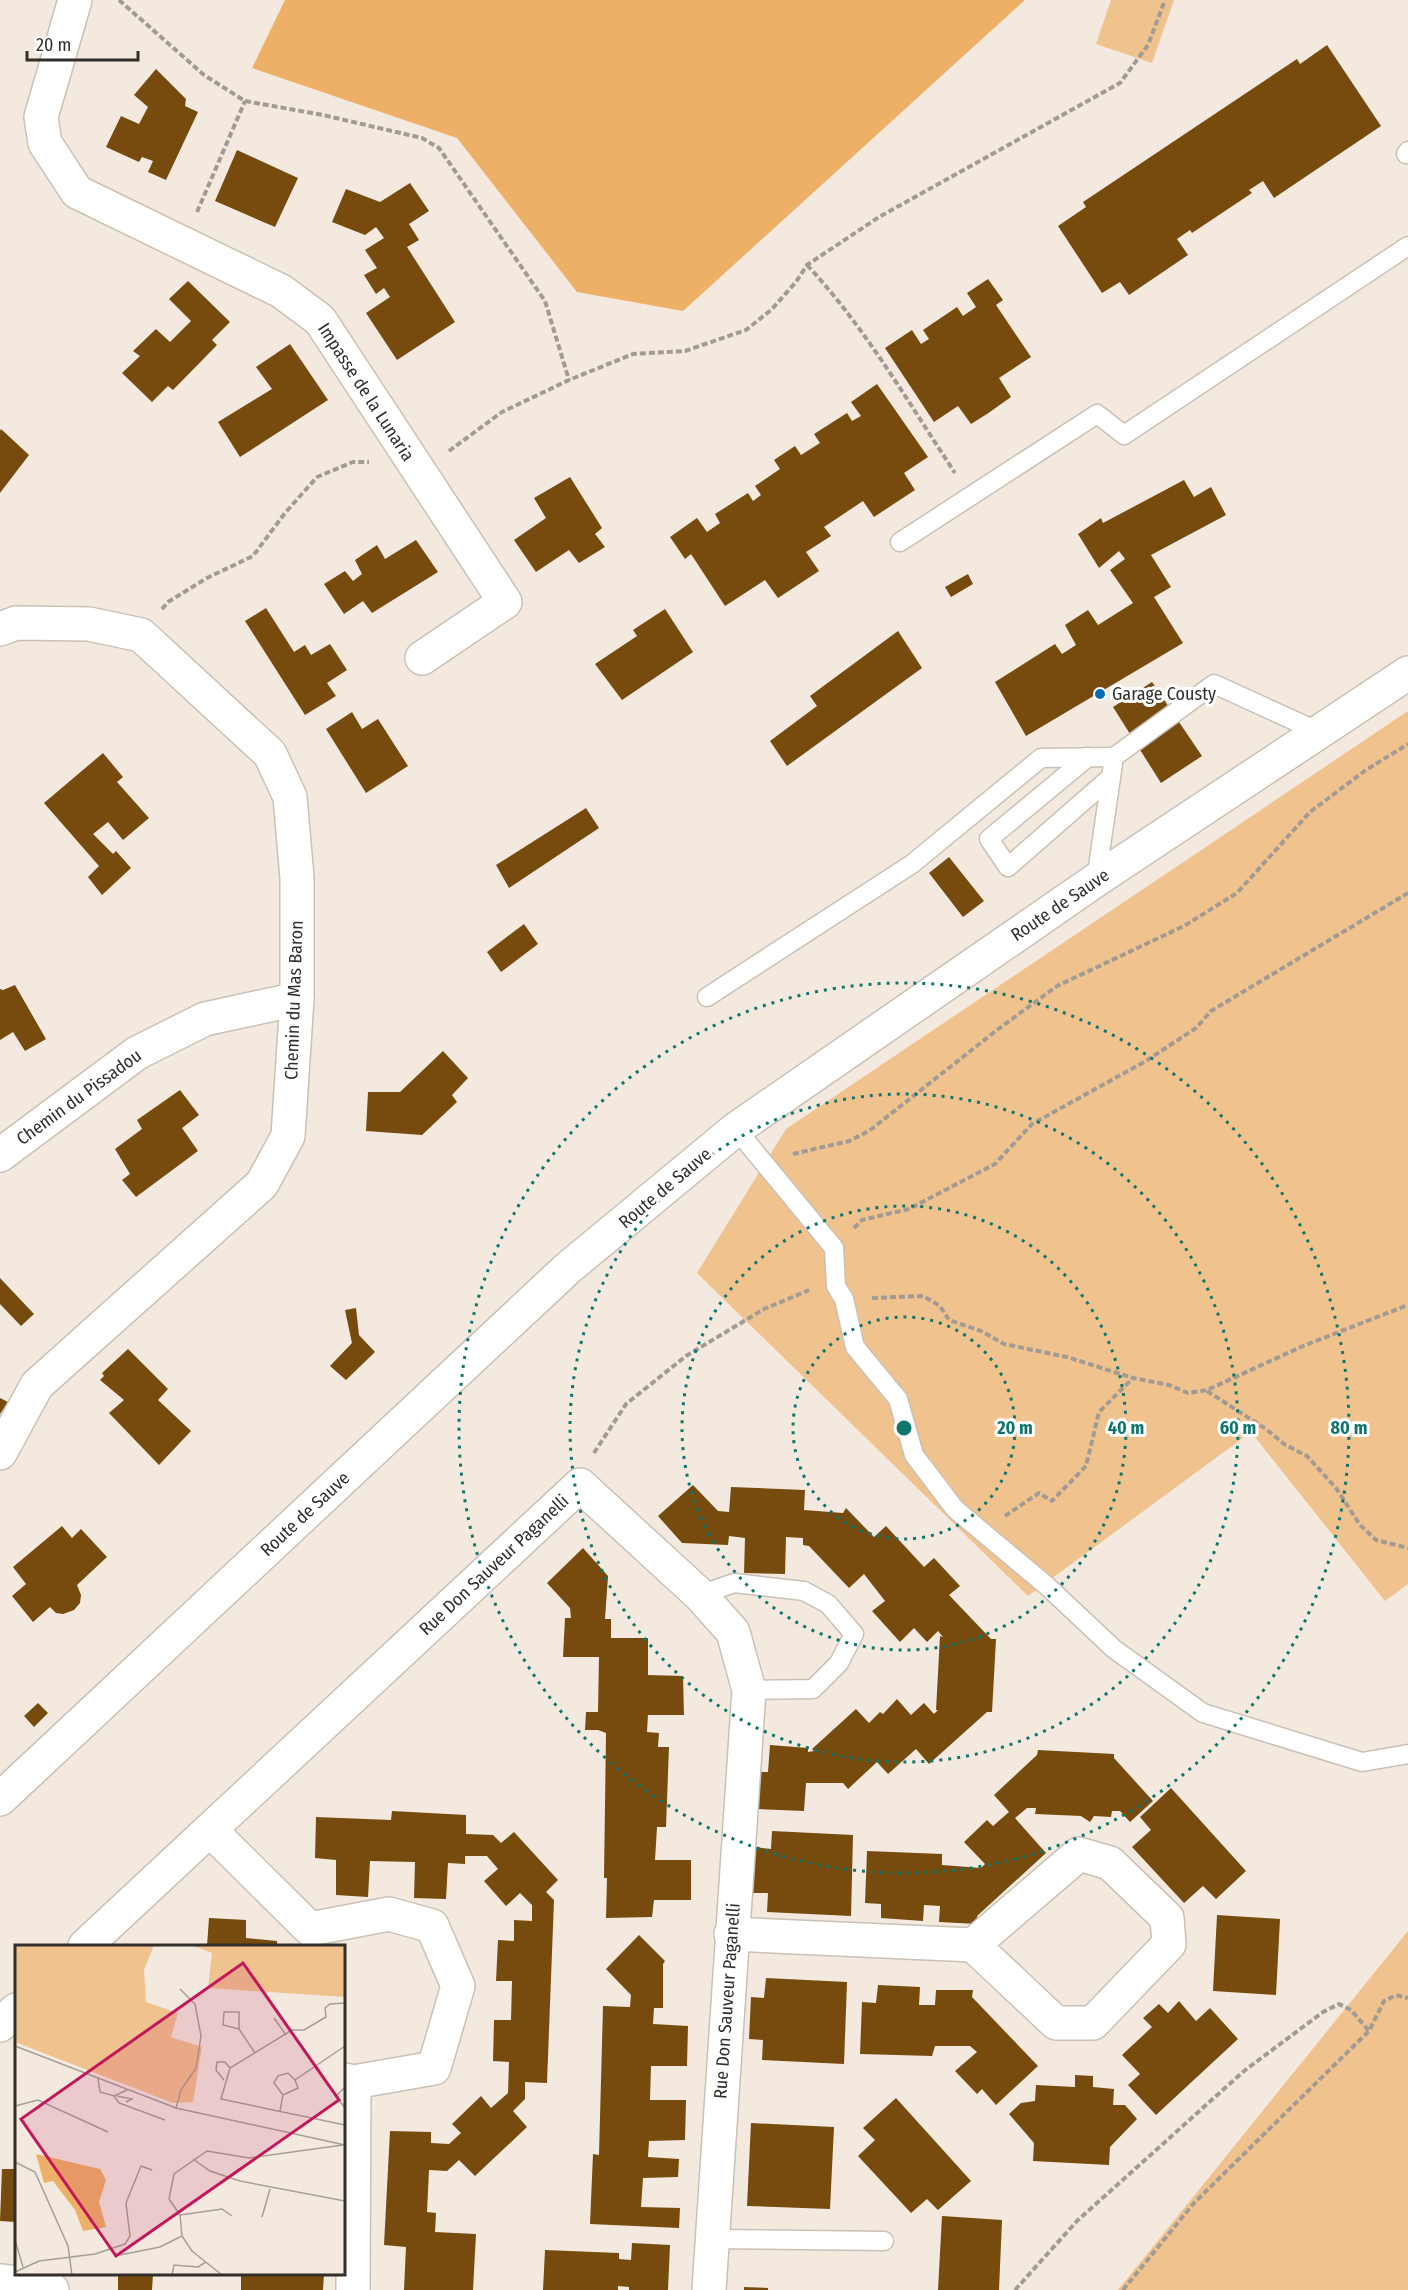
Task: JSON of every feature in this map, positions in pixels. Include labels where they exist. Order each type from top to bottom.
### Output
[{"type":"street","name":"Impasse de la Lunaria","points":[[75,0],[41,117],[45,143],[77,192],[281,291],[320,320],[505,602],[422,658]]},
{"type":"street","points":[[0,629],[16,623],[89,624],[141,635]]},
{"type":"street","name":"Chemin du Mas Baron","points":[[0,1453],[37,1385],[262,1184],[288,1136],[297,999],[297,878],[290,797],[270,754],[141,635]]},
{"type":"street","name":"Route de Sauve","points":[[0,1799],[568,1268],[736,1129],[1096,880],[1408,673]]},
{"type":"street","name":"Chemin du Pissadou","points":[[0,1155],[137,1053],[205,1018],[297,999]]},
{"type":"street","name":"Rue Don Sauveur Paganelli","points":[[87,1945],[580,1485],[700,1596],[733,1632],[749,1690],[709,2290]]},
{"type":"street","points":[[210,1830],[309,1938],[389,1914],[432,1926],[458,1986],[434,2068],[349,2081],[353,2290]]},
{"type":"street","points":[[732,1934],[973,1946],[1056,2023],[1093,2023],[1169,1944],[1167,1918],[1110,1863],[1079,1854],[973,1946]]},
{"type":"street","points":[[0,2025],[15,2011]]},
{"type":"street","points":[[0,2281],[48,2286],[52,2290]]},
{"type":"lane","points":[[900,542],[1097,414],[1124,435],[1408,246]]},
{"type":"lane","points":[[707,997],[912,864],[1041,758],[1113,757],[1214,684],[1319,732]]},
{"type":"lane","points":[[1088,757],[989,839],[1008,867],[1111,777]]},
{"type":"lane","points":[[1096,880],[1113,757]]},
{"type":"lane","points":[[736,1129],[834,1248],[840,1293],[855,1347],[898,1399],[914,1455],[955,1509],[1047,1586],[1114,1649],[1203,1713],[1362,1762],[1408,1754]]},
{"type":"lane","points":[[700,1596],[734,1583],[804,1591],[828,1604],[854,1634],[839,1663],[813,1689],[749,1690]]},
{"type":"lane","points":[[712,2239],[884,2241]]},
{"type":"path","points":[[119,0],[204,75],[245,101],[323,115],[422,138],[439,148],[544,301],[569,380]]},
{"type":"path","points":[[141,635],[168,602],[207,578],[253,556],[285,513],[317,477],[353,462],[376,462],[382,454],[412,461],[451,450],[502,412],[569,380],[633,354],[685,351],[746,330],[771,310],[807,266],[879,217],[1120,83],[1148,45],[1165,0]]},
{"type":"path","points":[[184,244],[245,101]]},
{"type":"path","points":[[807,266],[834,295],[864,335],[970,496]]},
{"type":"path","points":[[766,1164],[802,1150],[849,1141],[869,1131],[997,1030],[1057,986],[1184,926],[1237,893],[1310,812],[1366,770],[1408,744]]},
{"type":"path","points":[[834,1248],[862,1220],[909,1209],[995,1164],[1032,1124],[1146,1061],[1196,1028],[1211,1011],[1408,893]]},
{"type":"path","points":[[580,1485],[594,1454],[626,1404],[686,1356],[764,1309],[809,1290],[922,1296],[940,1306],[949,1320],[981,1331],[1004,1344],[1067,1357],[1133,1378],[1168,1384],[1188,1393],[1207,1390],[1304,1346],[1408,1305]]},
{"type":"path","points":[[986,1534],[993,1524],[1040,1493],[1052,1501],[1086,1466],[1099,1412],[1133,1378]]},
{"type":"path","points":[[1207,1390],[1266,1429],[1284,1444],[1307,1456],[1336,1488],[1360,1525],[1376,1540],[1408,1548]]},
{"type":"path","points":[[1123,2290],[1194,2203],[1369,2031],[1384,2001],[1396,1995],[1408,1998]]},
{"type":"path","points":[[1015,2290],[1077,2221],[1244,2071],[1323,2012],[1340,2004],[1351,2010],[1369,2031]]},
{"type":"shaded area","points":[[285,0],[1025,0],[683,311],[577,292],[457,138],[252,68]]},
{"type":"shaded area","points":[[1111,0],[1174,0],[1152,63],[1096,44]]},
{"type":"shaded area","points":[[1408,711],[1408,1584],[1385,1601],[1251,1432],[1028,1596],[697,1273],[786,1129]]},
{"type":"shaded area","points":[[1408,1931],[1408,2290],[1118,2290]]},
{"type":"building","points":[[1327,45],[1381,126],[1274,198],[1263,181],[1249,190],[1252,193],[1192,233],[1190,230],[1177,239],[1188,255],[1129,295],[1120,282],[1102,293],[1058,226],[1086,207],[1083,202],[1297,59],[1300,64]]},
{"type":"building","points":[[156,69],[186,99],[185,106],[198,112],[166,180],[148,172],[153,161],[142,157],[139,162],[106,147],[121,116],[139,124],[148,107],[134,95]]},
{"type":"building","points":[[237,150],[298,178],[275,227],[215,201]]},
{"type":"building","points":[[410,183],[429,211],[409,224],[419,240],[407,247],[455,322],[397,360],[366,313],[390,297],[384,288],[376,294],[364,275],[377,268],[365,250],[384,238],[376,227],[365,235],[332,222],[346,189],[380,202]]},
{"type":"building","points":[[988,279],[1003,300],[996,305],[1031,357],[999,378],[1011,397],[987,414],[971,424],[958,406],[934,422],[885,348],[912,330],[921,344],[929,339],[923,330],[957,307],[963,316],[976,307],[967,293]]},
{"type":"building","points":[[188,281],[230,322],[212,340],[217,345],[173,390],[168,386],[152,402],[122,373],[140,356],[133,351],[156,329],[170,342],[191,321],[169,299]]},
{"type":"building","points":[[290,344],[328,400],[240,457],[218,422],[272,389],[256,367]]},
{"type":"building","points":[[877,384],[928,457],[904,473],[915,490],[874,517],[863,501],[824,527],[831,536],[806,552],[819,571],[778,598],[765,580],[725,606],[691,554],[685,559],[670,537],[697,518],[707,532],[720,523],[715,514],[748,493],[753,501],[761,495],[755,486],[780,469],[774,460],[795,446],[801,455],[820,443],[814,434],[847,413],[852,421],[861,416],[851,402]]},
{"type":"building","points":[[1,429],[29,455],[0,493],[0,431]]},
{"type":"building","points":[[570,477],[602,528],[595,534],[605,547],[579,563],[569,550],[536,572],[514,540],[546,518],[534,498]]},
{"type":"building","points":[[1184,480],[1194,497],[1211,487],[1226,515],[1151,555],[1171,587],[1154,597],[1183,643],[1026,736],[995,682],[1055,644],[1062,654],[1076,645],[1065,625],[1088,610],[1098,625],[1133,603],[1110,570],[1125,559],[1119,551],[1099,568],[1078,534],[1101,518],[1103,523]]},
{"type":"building","points":[[416,540],[438,572],[372,613],[363,601],[344,614],[324,584],[345,571],[353,581],[362,574],[355,560],[377,545],[385,559]]},
{"type":"building","points":[[968,574],[973,584],[951,597],[945,587]]},
{"type":"building","points":[[266,608],[294,652],[305,645],[311,655],[330,644],[347,670],[327,683],[336,696],[305,715],[245,621]]},
{"type":"building","points":[[665,609],[693,652],[622,700],[595,664],[637,636],[633,630]]},
{"type":"building","points":[[898,631],[922,668],[787,766],[770,741],[817,706],[810,696]]},
{"type":"building","points":[[1152,682],[1202,756],[1161,783],[1113,707]]},
{"type":"building","points":[[352,712],[362,729],[378,719],[408,766],[366,793],[326,729]]},
{"type":"building","points":[[103,753],[123,777],[117,782],[149,818],[123,840],[108,822],[93,834],[113,854],[116,851],[131,868],[102,895],[88,877],[99,866],[44,803]]},
{"type":"building","points":[[586,808],[599,828],[509,888],[496,865]]},
{"type":"building","points":[[949,857],[984,901],[963,917],[929,873]]},
{"type":"building","points":[[524,924],[538,944],[501,972],[487,952]]},
{"type":"building","points":[[15,985],[46,1039],[25,1051],[13,1032],[0,1040],[0,989]]},
{"type":"building","points":[[443,1051],[468,1078],[452,1095],[457,1102],[422,1135],[366,1131],[368,1092],[400,1092]]},
{"type":"building","points":[[180,1090],[199,1115],[182,1128],[198,1151],[136,1197],[122,1180],[130,1174],[115,1149],[142,1129],[137,1120]]},
{"type":"building","points":[[0,1278],[34,1314],[21,1326],[0,1304]]},
{"type":"building","points":[[356,1308],[359,1335],[375,1352],[346,1380],[330,1366],[352,1343],[345,1310]]},
{"type":"building","points":[[128,1349],[168,1389],[158,1400],[191,1431],[159,1465],[109,1413],[124,1400],[100,1380],[104,1376],[102,1373]]},
{"type":"building","points":[[0,1398],[8,1402],[0,1414]]},
{"type":"building","points":[[693,1485],[718,1511],[729,1512],[731,1487],[805,1490],[804,1510],[843,1513],[846,1508],[874,1537],[886,1526],[924,1567],[934,1558],[960,1586],[949,1595],[991,1639],[996,1639],[992,1712],[987,1712],[929,1764],[916,1749],[888,1774],[877,1762],[848,1789],[843,1783],[806,1783],[804,1811],[757,1809],[758,1772],[768,1772],[770,1745],[808,1748],[808,1752],[814,1751],[812,1749],[856,1709],[869,1723],[880,1712],[883,1714],[897,1699],[911,1715],[924,1703],[934,1714],[938,1710],[936,1710],[940,1636],[943,1637],[938,1631],[927,1642],[914,1628],[900,1642],[872,1611],[885,1601],[864,1574],[849,1588],[809,1546],[803,1545],[803,1538],[786,1537],[785,1574],[744,1573],[745,1538],[729,1536],[728,1545],[682,1543],[658,1516]]},
{"type":"building","points":[[62,1526],[72,1538],[81,1529],[107,1557],[77,1585],[81,1595],[80,1603],[74,1610],[63,1614],[56,1613],[50,1607],[33,1622],[12,1596],[26,1584],[13,1567]]},
{"type":"building","points":[[583,1548],[608,1576],[605,1619],[611,1619],[611,1638],[648,1638],[648,1675],[683,1676],[684,1715],[648,1715],[647,1732],[659,1733],[658,1747],[669,1747],[666,1827],[657,1827],[655,1860],[691,1860],[691,1900],[654,1900],[652,1917],[606,1918],[607,1878],[604,1878],[606,1733],[598,1730],[585,1730],[586,1712],[598,1712],[599,1657],[563,1657],[565,1618],[571,1618],[570,1608],[547,1583]]},
{"type":"building","points":[[38,1703],[48,1713],[34,1727],[24,1716]]},
{"type":"building","points":[[1038,1750],[1114,1754],[1114,1758],[1153,1801],[1130,1822],[1120,1811],[1112,1811],[1111,1817],[1094,1816],[1090,1822],[1081,1816],[1035,1814],[1036,1808],[1027,1808],[1015,1818],[1046,1853],[977,1916],[977,1924],[939,1922],[940,1906],[924,1905],[923,1921],[881,1918],[881,1904],[865,1903],[867,1851],[942,1854],[942,1865],[981,1868],[985,1864],[964,1842],[987,1820],[993,1826],[1009,1812],[994,1795],[1037,1755]]},
{"type":"building","points":[[1171,1788],[1246,1871],[1216,1899],[1203,1886],[1184,1903],[1132,1847],[1151,1830],[1140,1817]]},
{"type":"building","points":[[392,1811],[466,1815],[466,1834],[493,1835],[501,1843],[514,1832],[558,1880],[546,1892],[554,1900],[547,2083],[525,2082],[525,2099],[513,2111],[527,2127],[475,2176],[459,2160],[447,2171],[429,2170],[427,2212],[436,2213],[435,2232],[476,2234],[473,2290],[404,2290],[406,2247],[384,2245],[390,2131],[431,2132],[431,2143],[449,2144],[461,2133],[452,2124],[481,2096],[491,2108],[508,2093],[509,2062],[493,2061],[494,2020],[511,2020],[512,1981],[496,1981],[498,1940],[514,1941],[514,1920],[532,1921],[532,1905],[520,1893],[506,1906],[484,1881],[498,1869],[487,1856],[465,1856],[465,1864],[448,1863],[446,1899],[414,1898],[415,1862],[370,1861],[368,1897],[336,1895],[336,1860],[315,1858],[316,1817],[391,1820]]},
{"type":"building","points":[[772,1831],[853,1835],[851,1916],[767,1912],[768,1893],[753,1893],[755,1847],[771,1849]]},
{"type":"building","points":[[1217,1915],[1280,1919],[1276,1995],[1213,1991]]},
{"type":"building","points":[[209,1918],[246,1920],[246,1938],[277,1941],[277,1945],[207,1945]]},
{"type":"building","points":[[639,1935],[665,1961],[663,1964],[663,2008],[654,2008],[653,2024],[688,2026],[687,2066],[651,2066],[650,2100],[686,2100],[685,2140],[649,2141],[648,2157],[679,2159],[678,2177],[643,2178],[641,2207],[680,2208],[679,2228],[590,2224],[593,2154],[599,2155],[603,2006],[630,2007],[631,1995],[606,1969]]},
{"type":"building","points":[[766,1978],[847,1982],[844,2064],[762,2060],[763,2040],[749,2039],[751,1997],[764,1998]]},
{"type":"building","points":[[878,1985],[920,1987],[919,2005],[935,2005],[936,1990],[973,1990],[972,1997],[1038,2066],[996,2105],[982,2089],[977,2094],[955,2071],[977,2052],[970,2046],[935,2046],[932,2056],[860,2054],[862,2002],[876,2003]]},
{"type":"building","points":[[1179,2001],[1196,2021],[1210,2008],[1238,2039],[1156,2115],[1128,2085],[1140,2074],[1122,2055],[1152,2027],[1143,2018],[1159,2004],[1168,2013]]},
{"type":"building","points":[[1075,2075],[1093,2076],[1093,2087],[1114,2089],[1113,2105],[1125,2105],[1137,2119],[1110,2147],[1109,2165],[1033,2161],[1034,2143],[1009,2114],[1021,2103],[1035,2101],[1036,2085],[1075,2087]]},
{"type":"building","points":[[896,2098],[971,2181],[938,2210],[927,2199],[911,2213],[858,2156],[875,2140],[863,2128]]},
{"type":"building","points":[[751,2123],[834,2127],[830,2209],[747,2206]]},
{"type":"building","points":[[2,2169],[15,2169],[15,2222],[0,2221]]},
{"type":"building","points":[[942,2216],[1002,2220],[999,2290],[938,2290]]},
{"type":"building","points":[[632,2243],[670,2245],[668,2290],[629,2290],[629,2287],[618,2286],[618,2290],[543,2290],[545,2250],[619,2253],[619,2259],[631,2260]]},
{"type":"building","points":[[118,2275],[153,2275],[152,2290],[118,2290]]},
{"type":"building","points":[[241,2275],[324,2275],[323,2290],[241,2290]]},
{"type":"building","points":[[744,2287],[768,2288],[768,2290],[744,2290]]},
{"type":"place","name":"Garage Cousty","points":[[1100,694]]}]
